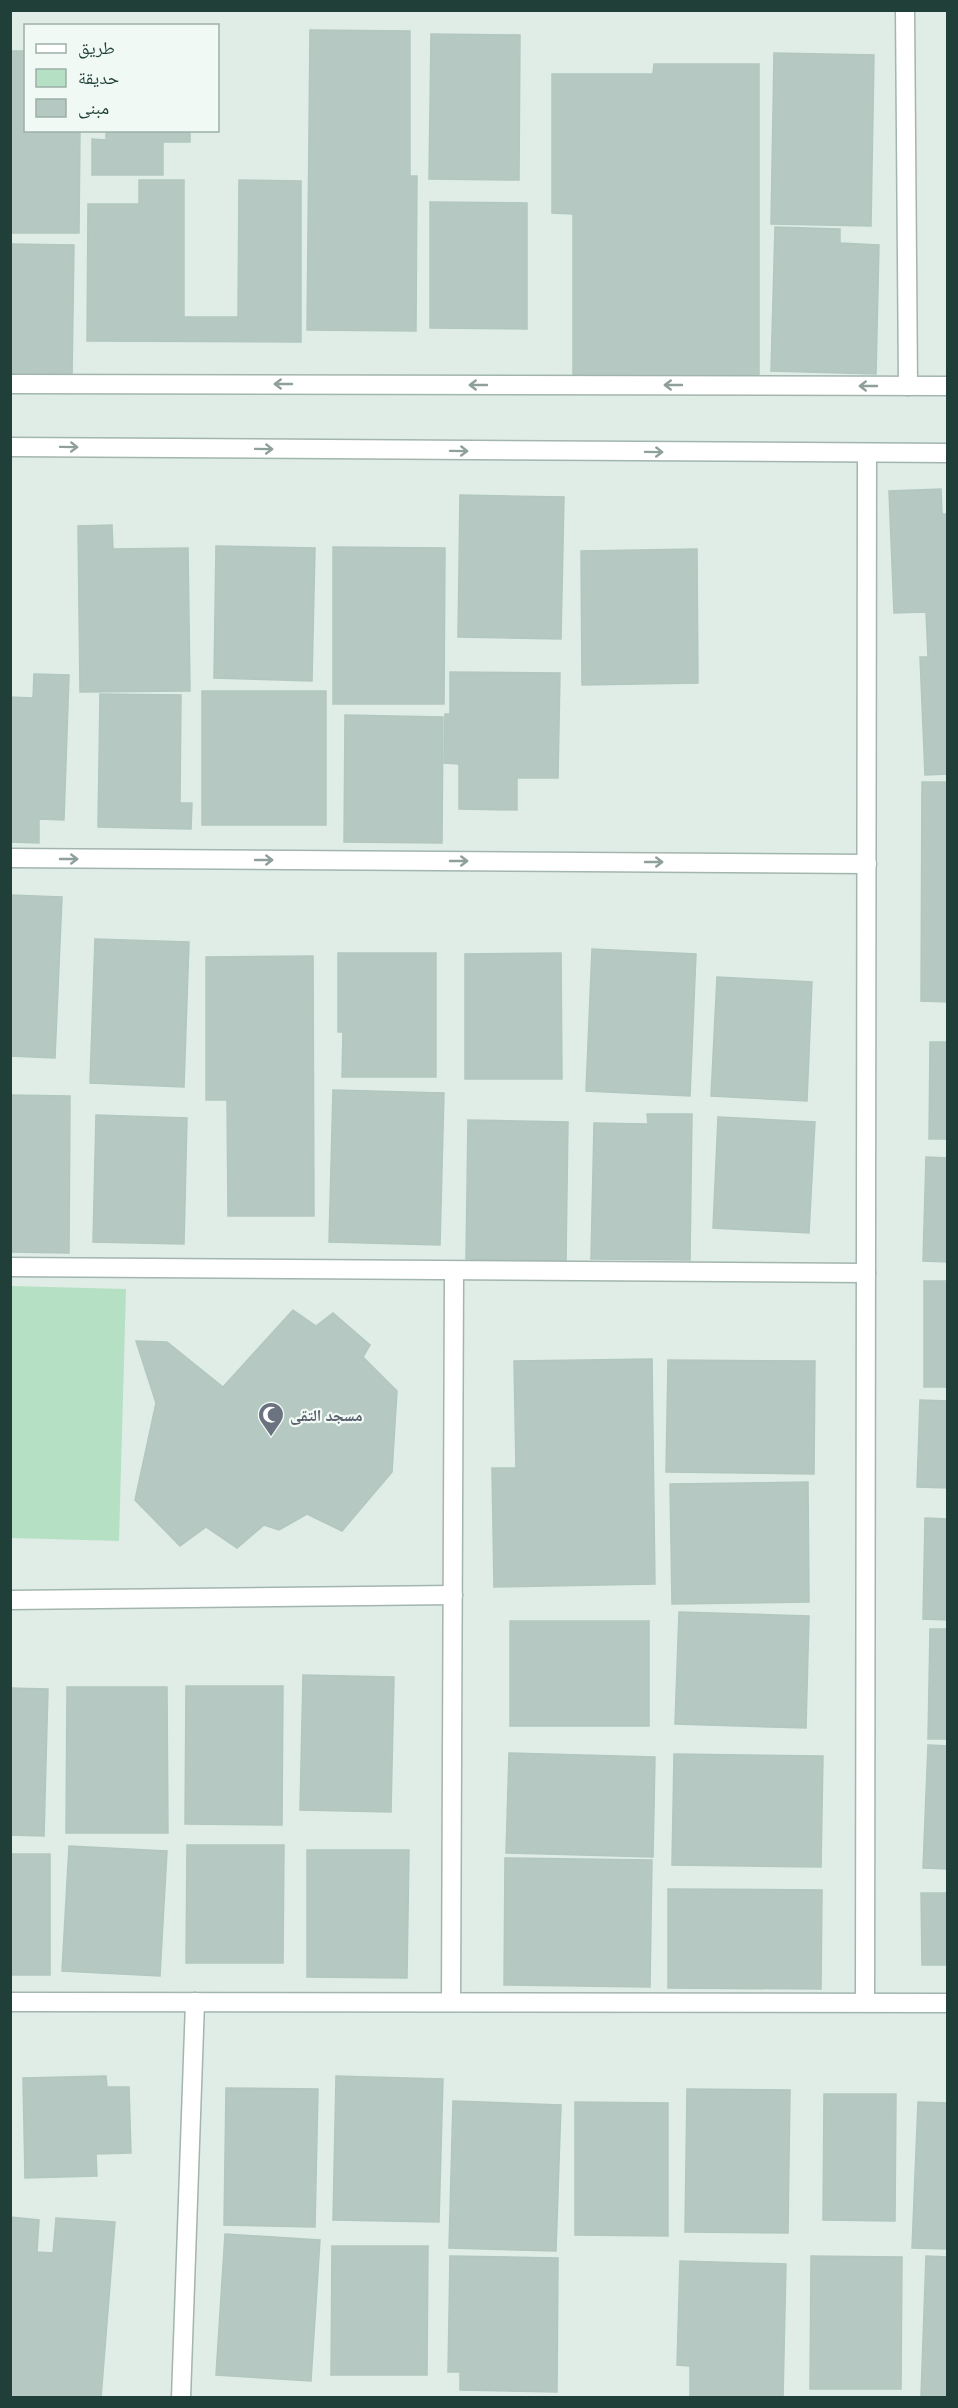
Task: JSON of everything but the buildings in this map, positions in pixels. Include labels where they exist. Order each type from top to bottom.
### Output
[{"type":"street","points":[[905,10],[908,386]]},
{"type":"street","points":[[10,384],[948,386]]},
{"type":"street","points":[[10,447],[948,453]]},
{"type":"street","points":[[865,2002],[867,453]]},
{"type":"street","points":[[10,858],[867,864]]},
{"type":"street","points":[[10,1267],[866,1274]]},
{"type":"street","points":[[451,2002],[454,1272]]},
{"type":"street","points":[[10,1600],[453,1595]]},
{"type":"street","points":[[10,2002],[948,2002]]},
{"type":"street","points":[[181,2397],[195,2002]]},
{"type":"green space","points":[[11,1286],[126,1289],[119,1541],[11,1538]]},
{"type":"place","name":"مسجد التقى","points":[[271,1438]]}]
